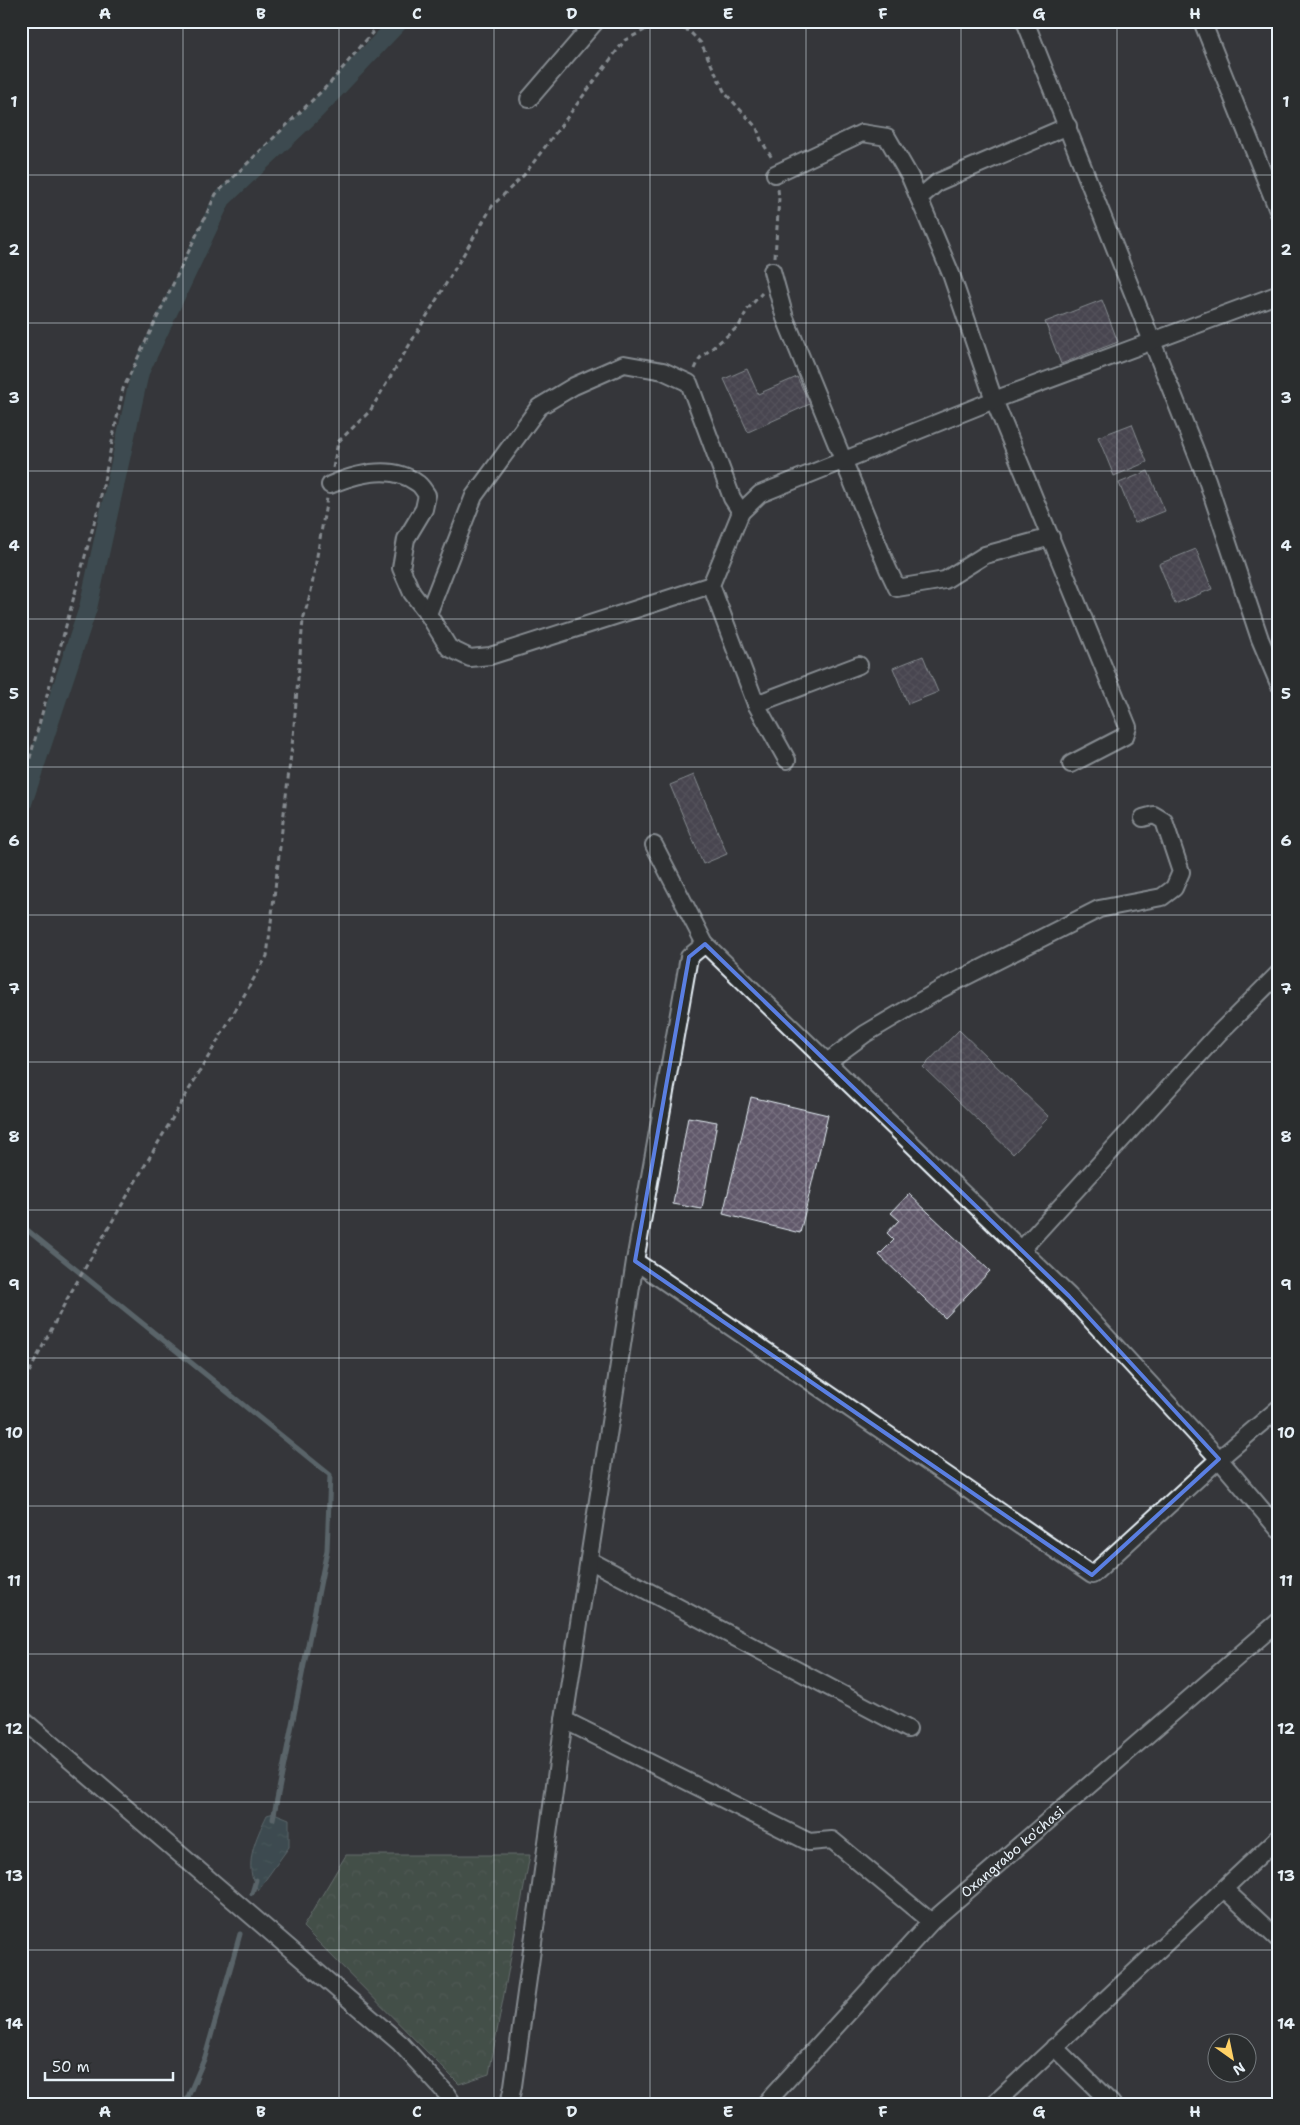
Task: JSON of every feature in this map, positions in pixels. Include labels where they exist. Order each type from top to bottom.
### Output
[{"type":"street","points":[[529,99],[596,21]]},
{"type":"street","points":[[1025,21],[1207,480],[1260,639],[1279,684]]},
{"type":"street","points":[[1202,21],[1279,213]]},
{"type":"street","points":[[919,198],[938,182],[1068,126]]},
{"type":"street","points":[[775,174],[862,132],[887,137],[910,177],[951,274],[994,400],[1128,727],[1126,736],[1071,764]]},
{"type":"street","points":[[772,271],[785,318],[897,588],[945,580],[985,554],[1051,537]]},
{"type":"street","points":[[787,760],[756,704],[711,585],[741,512],[760,494],[994,400],[1279,294]]},
{"type":"street","points":[[428,614],[474,496],[540,406],[574,386],[624,364],[662,371],[689,383],[732,498],[741,512]]},
{"type":"street","points":[[330,485],[354,475],[392,472],[418,483],[427,495],[424,509],[406,539],[401,568],[412,593],[428,614],[448,648],[470,658],[490,656],[711,585]]},
{"type":"street","points":[[756,704],[859,665]]},
{"type":"street","points":[[827,1062],[865,1034],[958,980],[1099,909],[1162,897],[1174,888],[1181,872],[1164,821],[1154,815],[1143,818]]},
{"type":"street","points":[[654,846],[705,944],[1069,1296],[1219,1459],[1279,1530]]},
{"type":"street","points":[[509,2104],[564,1720],[635,1261],[689,957],[705,944]]},
{"type":"street","points":[[1022,1250],[1218,1034],[1279,973]]},
{"type":"street","points":[[635,1261],[1092,1575],[1219,1459],[1279,1408]]},
{"type":"street","points":[[588,1560],[908,1729]]},
{"type":"street","name":"Oxangrabo ko'chasi","points":[[765,2104],[931,1922],[1279,1621]]},
{"type":"street","points":[[21,1718],[400,2043],[446,2093],[453,2104]]},
{"type":"street","points":[[564,1720],[809,1842],[832,1840],[931,1922]]},
{"type":"street","points":[[994,2104],[1279,1837]]},
{"type":"street","points":[[1224,1889],[1279,1940]]},
{"type":"street","points":[[1054,2048],[1112,2104]]},
{"type":"path","points":[[21,784],[28,765],[98,505],[123,389],[216,194],[331,82],[382,21]]},
{"type":"path","points":[[21,1388],[67,1299],[267,956],[293,737],[303,620],[311,592],[338,442],[370,411],[493,205],[524,175],[625,40],[651,27],[673,26],[688,31],[701,43],[725,93],[757,128],[761,140],[771,156],[779,198],[775,263],[766,289],[747,310],[739,326],[700,358],[689,383]]},
{"type":"highlighted area","points":[[705,944],[1069,1296],[1219,1459],[1092,1575],[635,1261],[689,957]]},
{"type":"green space","points":[[346,1855],[530,1855],[489,2074],[459,2084],[303,1927]]},
{"type":"water","points":[[274,1813],[289,1819],[289,1847],[258,1890],[253,1881],[251,1871],[252,1852],[267,1815]]},
{"type":"building","points":[[1102,300],[1118,342],[1061,364],[1045,322]]},
{"type":"building","points":[[747,369],[758,394],[797,377],[810,404],[748,432],[724,379]]},
{"type":"building","points":[[1132,424],[1147,462],[1114,476],[1098,437]]},
{"type":"building","points":[[1148,471],[1165,511],[1135,523],[1119,483]]},
{"type":"building","points":[[1196,549],[1212,589],[1175,604],[1159,564]]},
{"type":"building","points":[[923,656],[938,692],[908,704],[893,668]]},
{"type":"building","points":[[694,775],[727,854],[703,864],[670,785]]},
{"type":"building","points":[[959,1030],[1049,1117],[1013,1154],[923,1067]]},
{"type":"building","points":[[751,1097],[828,1115],[800,1233],[723,1214]]},
{"type":"building","points":[[688,1117],[717,1122],[702,1209],[673,1204]]},
{"type":"building","points":[[909,1194],[990,1271],[945,1318],[879,1255],[894,1240],[887,1233],[899,1220],[891,1213]]},
{"type":"waterway","points":[[21,809],[88,608],[140,372],[222,199],[315,111],[400,21]]},
{"type":"waterway","points":[[21,1225],[330,1475],[327,1550],[273,1819]]},
{"type":"waterway","points":[[252,1893],[256,1880]]},
{"type":"waterway","points":[[185,2104],[205,2057],[240,1934]]}]
